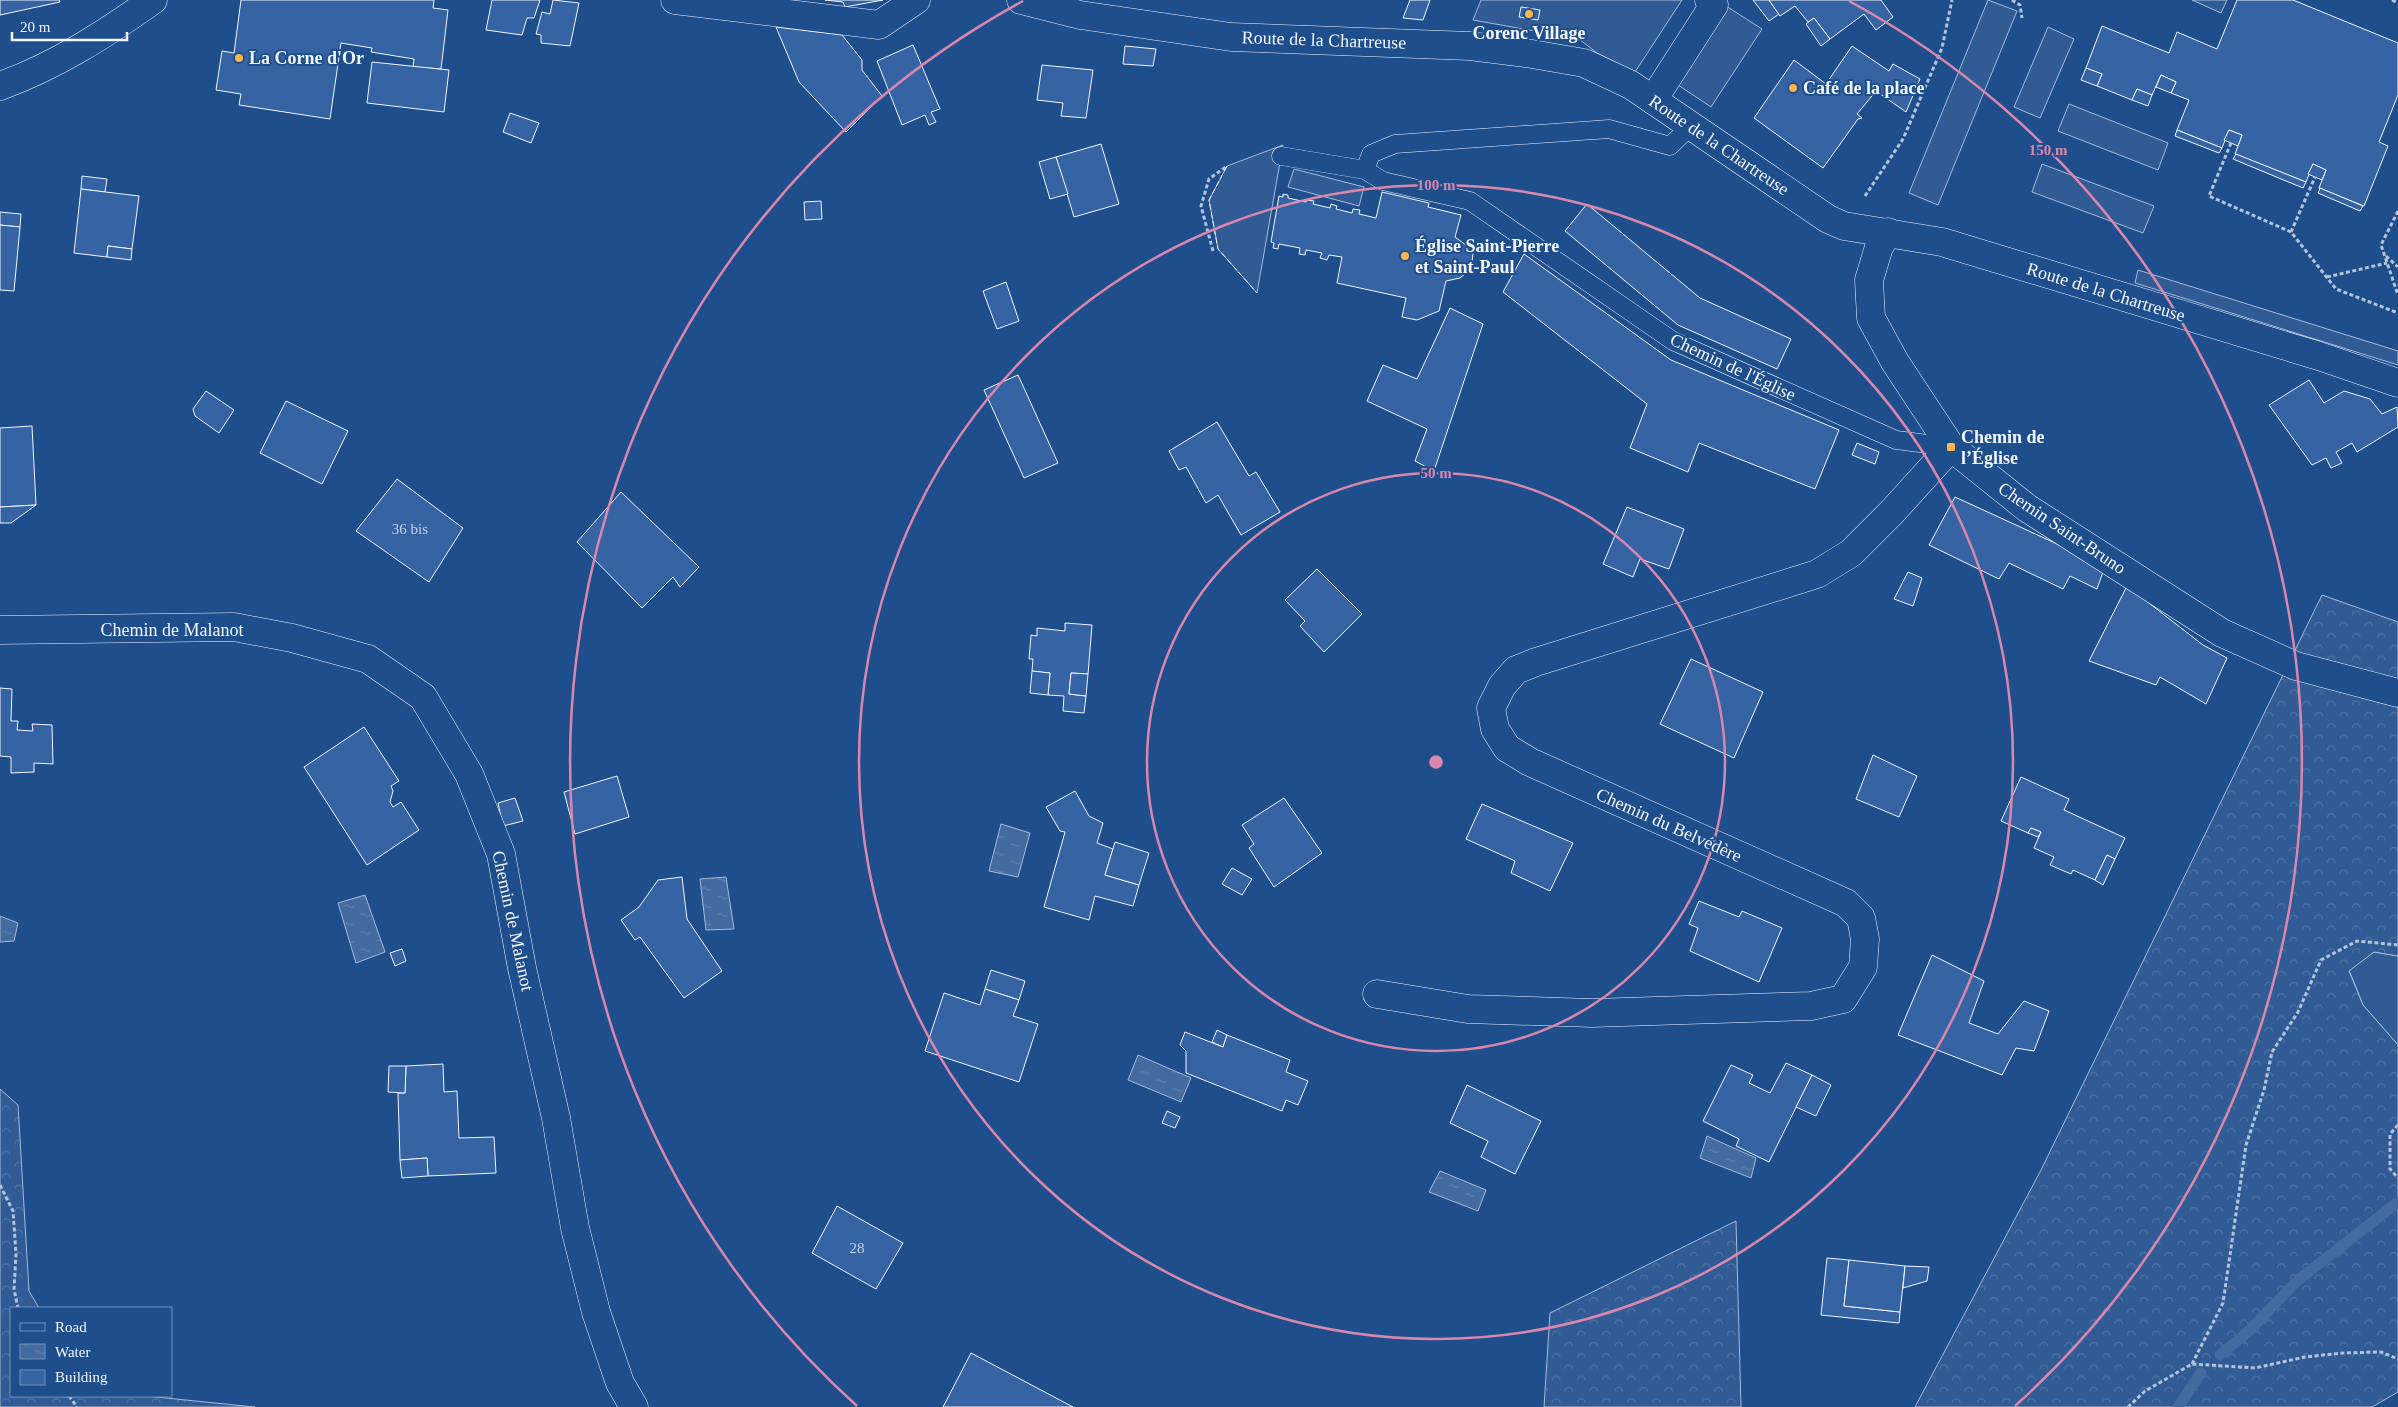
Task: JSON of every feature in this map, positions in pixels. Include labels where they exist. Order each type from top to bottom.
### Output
[{"type":"street","points":[[0,86],[64,58],[106,33],[152,0]]},
{"type":"street","points":[[675,0],[879,26],[916,0]]},
{"type":"street","name":"Route de la Chartreuse","points":[[1021,0],[1083,7],[1231,37],[1470,46],[1584,63],[1630,85],[1692,125],[1777,186],[1828,219],[1844,226],[1942,242],[2398,383]]},
{"type":"street","points":[[1653,100],[1714,5],[1709,0]]},
{"type":"street","name":"Chemin Saint-Bruno","points":[[1888,232],[1879,247],[1870,280],[1871,318],[1904,378],[1950,447],[2027,508],[2222,633],[2296,666],[2398,693]]},
{"type":"street","name":"Chemin du Belvédère","points":[[1377,994],[1468,1009],[1592,1013],[1811,1006],[1843,999],[1863,967],[1865,939],[1861,918],[1846,903],[1530,762],[1507,748],[1495,729],[1491,708],[1502,686],[1516,670],[1536,662],[1817,574],[1851,553],[1892,512],[1950,447]]},
{"type":"street","name":"Chemin de Malanot","points":[[0,630],[234,627],[292,638],[368,659],[423,697],[469,774],[501,854],[522,968],[556,1118],[575,1228],[596,1312],[620,1383],[634,1407]]},
{"type":"lane","points":[[1365,170],[1371,154],[1395,144],[1609,129],[1670,146],[1692,125]]},
{"type":"lane","name":"Chemin de l'Église","points":[[1281,156],[1365,170],[1383,181],[1470,201],[1673,341],[1896,440],[1950,447]]},
{"type":"path","points":[[1844,226],[1903,140],[1942,48],[1952,0]]},
{"type":"path","points":[[2012,0],[2020,5],[2022,18]]},
{"type":"path","points":[[2392,0],[2398,3]]},
{"type":"path","points":[[2231,143],[2209,196],[2290,232],[2336,289],[2398,313]]},
{"type":"path","points":[[1213,251],[1201,206],[1209,179],[1227,166]]},
{"type":"path","points":[[2290,232],[2315,177]]},
{"type":"path","points":[[2398,210],[2381,245],[2398,295]]},
{"type":"path","points":[[2385,256],[2398,267]]},
{"type":"path","points":[[2327,277],[2387,263]]},
{"type":"path","points":[[2128,1407],[2145,1391],[2192,1364],[2223,1303],[2246,1145],[2264,1090],[2272,1052],[2298,1012],[2321,960],[2357,941],[2398,945]]},
{"type":"path","points":[[2398,1125],[2390,1134],[2390,1168],[2398,1178]]},
{"type":"path","points":[[0,1185],[14,1211],[16,1254],[14,1289],[18,1307]]},
{"type":"path","points":[[2192,1364],[2255,1368],[2305,1356],[2342,1353],[2381,1352],[2398,1358]]},
{"type":"path","points":[[69,1397],[77,1407]]},
{"type":"shaded area","points":[[1481,0],[1682,0],[1635,72],[1597,53],[1579,39],[1473,20]]},
{"type":"shaded area","points":[[1988,0],[2017,11],[1938,205],[1909,193]]},
{"type":"shaded area","points":[[2192,0],[2227,0],[2221,13]]},
{"type":"shaded area","points":[[1726,6],[1762,29],[1711,107],[1675,83]]},
{"type":"shaded area","points":[[2048,27],[2074,39],[2040,118],[2014,107]]},
{"type":"shaded area","points":[[2069,104],[2168,143],[2158,170],[2058,131]]},
{"type":"shaded area","points":[[1283,145],[1257,293],[1218,249],[1209,200],[1227,166]]},
{"type":"shaded area","points":[[2042,164],[2154,206],[2143,233],[2032,192]]},
{"type":"shaded area","points":[[1294,169],[1364,187],[1359,206],[1288,187]]},
{"type":"shaded area","points":[[2138,270],[2398,351],[2398,365],[2135,283]]},
{"type":"shaded area","points":[[2374,952],[2398,956],[2398,1045],[2363,1005],[2349,970]]},
{"type":"green space","points":[[2322,595],[2398,622],[2398,956],[2374,952],[2349,971],[2363,1005],[2398,1045],[2398,1392],[2372,1407],[1915,1407],[2041,1170]]},
{"type":"green space","points":[[0,1089],[18,1105],[29,1291],[38,1307],[10,1307],[10,1397],[156,1397],[255,1407],[0,1407]]},
{"type":"green space","points":[[1736,1221],[1741,1407],[1544,1407],[1550,1313]]},
{"type":"water","points":[[1001,824],[1030,833],[1018,877],[989,871]]},
{"type":"water","points":[[726,877],[734,929],[706,930],[700,879]]},
{"type":"water","points":[[365,895],[385,952],[356,963],[338,903]]},
{"type":"water","points":[[0,916],[18,923],[14,941],[0,942]]},
{"type":"water","points":[[1138,1055],[1191,1078],[1181,1102],[1128,1080]]},
{"type":"water","points":[[1707,1136],[1756,1158],[1751,1178],[1700,1158]]},
{"type":"water","points":[[1440,1171],[1486,1190],[1478,1211],[1429,1192]]},
{"type":"building","points":[[0,0],[59,0],[60,2],[0,15]]},
{"type":"building","points":[[241,0],[434,0],[433,8],[448,10],[441,69],[413,67],[414,59],[371,52],[372,48],[341,43],[330,119],[239,105],[241,94],[216,90],[222,51],[234,53]]},
{"type":"building","points":[[492,0],[540,0],[534,18],[527,18],[522,35],[486,30]]},
{"type":"building","points":[[553,0],[579,3],[570,46],[541,43],[541,35],[536,34],[542,12],[550,14]]},
{"type":"building","points":[[825,0],[883,0],[845,7],[843,2]]},
{"type":"building","points":[[1410,0],[1430,0],[1423,20],[1403,18]]},
{"type":"building","points":[[1753,0],[1769,0],[1779,14],[1769,21]]},
{"type":"building","points":[[1769,0],[1881,0],[1893,17],[1876,30],[1864,14],[1830,39],[1814,18],[1808,22],[1795,6],[1780,16]]},
{"type":"building","points":[[2237,0],[2293,0],[2398,43],[2398,95],[2379,142],[2388,146],[2364,206],[2319,188],[2326,170],[2313,164],[2306,182],[2235,154],[2242,135],[2229,130],[2222,148],[2177,130],[2189,100],[2171,93],[2176,82],[2161,75],[2152,95],[2137,89],[2132,100],[2097,86],[2102,74],[2086,68],[2102,26],[2169,53],[2177,32],[2217,49]]},
{"type":"building","name":"Corenc Village","points":[[1521,7],[1540,10],[1538,20],[1519,17]]},
{"type":"building","points":[[1814,18],[1830,39],[1821,46],[1806,24]]},
{"type":"building","points":[[776,27],[842,35],[862,60],[862,70],[882,96],[846,132],[799,82]]},
{"type":"building","points":[[913,45],[940,109],[931,112],[936,122],[929,125],[925,115],[902,125],[877,61]]},
{"type":"building","points":[[1125,46],[1156,49],[1153,66],[1123,64]]},
{"type":"building","points":[[1852,46],[1889,71],[1893,64],[1920,79],[1906,112],[1876,91],[1857,114],[1862,118],[1858,119],[1823,168],[1754,118],[1794,60],[1826,84]]},
{"type":"building","points":[[372,62],[449,70],[444,112],[367,103]]},
{"type":"building","points":[[1042,65],[1093,70],[1086,118],[1061,116],[1063,103],[1037,100]]},
{"type":"building","points":[[2086,68],[2102,74],[2097,86],[2081,80]]},
{"type":"building","points":[[2161,75],[2176,82],[2171,93],[2156,87]]},
{"type":"building","points":[[2137,89],[2152,95],[2148,106],[2132,100]]},
{"type":"building","points":[[510,113],[539,123],[531,143],[503,132]]},
{"type":"building","points":[[2177,130],[2222,148],[2219,153],[2175,136]]},
{"type":"building","points":[[2229,130],[2242,135],[2238,146],[2224,140]]},
{"type":"building","points":[[1101,144],[1119,204],[1074,217],[1056,157]]},
{"type":"building","points":[[2236,154],[2306,182],[2303,188],[2233,159]]},
{"type":"building","points":[[1056,157],[1068,194],[1050,199],[1039,162]]},
{"type":"building","points":[[2313,164],[2326,170],[2322,180],[2308,174]]},
{"type":"building","points":[[82,176],[107,179],[105,192],[81,189]]},
{"type":"building","points":[[2320,188],[2363,206],[2360,211],[2318,193]]},
{"type":"building","points":[[81,189],[139,196],[132,249],[108,246],[107,257],[74,253]]},
{"type":"building","name":"Église Saint-Pierre et Saint-Paul","points":[[1382,192],[1429,203],[1428,207],[1461,215],[1455,237],[1470,248],[1473,254],[1471,269],[1460,278],[1446,281],[1439,311],[1417,320],[1402,317],[1406,298],[1337,283],[1342,257],[1329,255],[1327,260],[1320,258],[1322,253],[1306,250],[1305,255],[1299,254],[1300,248],[1279,244],[1278,249],[1273,248],[1274,243],[1271,242],[1279,196],[1283,197],[1283,194],[1288,195],[1288,198],[1306,202],[1307,200],[1314,201],[1313,204],[1330,208],[1331,204],[1337,206],[1336,209],[1352,213],[1353,209],[1360,210],[1359,214],[1376,218]]},
{"type":"building","points":[[821,201],[822,219],[805,220],[804,202]]},
{"type":"building","points":[[1587,204],[1700,298],[1791,339],[1777,369],[1678,325],[1565,231]]},
{"type":"building","points":[[0,212],[21,214],[20,227],[0,225]]},
{"type":"building","points":[[0,225],[20,227],[14,291],[0,290]]},
{"type":"building","points":[[108,246],[132,249],[131,260],[107,257]]},
{"type":"building","points":[[1524,254],[1671,360],[1839,430],[1815,489],[1699,443],[1688,472],[1630,448],[1647,404],[1503,292]]},
{"type":"building","points":[[1006,282],[1019,321],[997,329],[983,291]]},
{"type":"building","points":[[1450,308],[1483,324],[1434,471],[1415,461],[1427,429],[1367,401],[1383,365],[1417,379]]},
{"type":"building","points":[[1018,375],[1058,463],[1024,478],[984,390]]},
{"type":"building","points":[[2309,380],[2324,403],[2344,391],[2370,399],[2382,414],[2397,407],[2398,427],[2357,452],[2352,443],[2336,452],[2342,463],[2331,468],[2326,458],[2312,465],[2269,405]]},
{"type":"building","points":[[206,391],[234,410],[219,433],[195,416],[193,409]]},
{"type":"building","points":[[286,401],[348,431],[322,484],[260,453]]},
{"type":"building","points":[[1217,422],[1249,476],[1256,472],[1280,512],[1241,535],[1218,495],[1206,503],[1186,467],[1179,470],[1169,451]]},
{"type":"building","points":[[32,426],[36,505],[0,507],[0,428]]},
{"type":"building","points":[[1857,443],[1879,452],[1875,464],[1852,455]]},
{"type":"building","points":[[397,479],[463,528],[429,582],[356,531]]},
{"type":"building","points":[[621,492],[699,567],[680,587],[673,577],[642,608],[577,542]]},
{"type":"building","points":[[1955,497],[2105,566],[2097,589],[2070,576],[2063,589],[2009,563],[1999,579],[1929,545]]},
{"type":"building","points":[[36,505],[11,523],[0,523],[0,507]]},
{"type":"building","points":[[1627,507],[1684,529],[1669,569],[1640,559],[1633,577],[1603,564]]},
{"type":"building","points":[[1317,569],[1362,614],[1324,652],[1300,626],[1305,621],[1285,600]]},
{"type":"building","points":[[1908,572],[1922,578],[1913,606],[1894,599]]},
{"type":"building","points":[[2127,586],[2203,645],[2227,658],[2206,704],[2160,677],[2156,685],[2089,661]]},
{"type":"building","points":[[1065,623],[1092,625],[1088,674],[1071,673],[1069,694],[1086,696],[1084,713],[1063,711],[1064,696],[1048,695],[1050,673],[1032,671],[1033,659],[1029,659],[1031,635],[1037,636],[1037,628],[1065,631]]},
{"type":"building","points":[[1691,659],[1763,692],[1734,758],[1660,724]]},
{"type":"building","points":[[1032,671],[1050,673],[1048,695],[1030,693]]},
{"type":"building","points":[[1071,673],[1088,674],[1086,696],[1069,694]]},
{"type":"building","points":[[0,688],[12,689],[11,721],[18,721],[17,730],[33,731],[32,724],[52,725],[53,764],[34,763],[34,772],[11,773],[11,757],[0,756]]},
{"type":"building","points":[[364,727],[399,781],[391,786],[393,791],[390,802],[393,807],[401,802],[419,830],[367,865],[304,767]]},
{"type":"building","points":[[1873,755],[1917,776],[1899,817],[1856,799]]},
{"type":"building","points":[[617,776],[629,817],[575,834],[564,792]]},
{"type":"building","points":[[2021,777],[2069,799],[2064,810],[2125,838],[2115,859],[2107,855],[2095,880],[2073,870],[2071,874],[2050,865],[2054,857],[2034,848],[2041,832],[2031,828],[2028,833],[2001,821]]},
{"type":"building","points":[[1075,791],[1089,816],[1103,823],[1097,843],[1113,849],[1105,875],[1139,885],[1133,906],[1095,896],[1089,920],[1044,907],[1065,832],[1060,831],[1046,807]]},
{"type":"building","points":[[515,798],[523,821],[503,826],[498,803]]},
{"type":"building","points":[[1284,798],[1322,853],[1274,887],[1249,848],[1254,844],[1242,825]]},
{"type":"building","points":[[1482,804],[1573,843],[1550,891],[1511,873],[1515,861],[1466,839]]},
{"type":"building","points":[[2031,828],[2041,832],[2038,837],[2028,833]]},
{"type":"building","points":[[1115,842],[1149,853],[1139,885],[1105,875]]},
{"type":"building","points":[[2107,855],[2115,859],[2103,885],[2095,880]]},
{"type":"building","points":[[1232,868],[1252,879],[1242,895],[1222,884]]},
{"type":"building","points":[[682,877],[687,919],[722,971],[684,998],[640,937],[635,940],[621,920],[639,907],[658,880]]},
{"type":"building","points":[[1699,901],[1739,917],[1742,911],[1782,928],[1759,982],[1690,951],[1698,928],[1689,924]]},
{"type":"building","points":[[402,949],[406,961],[395,966],[390,953]]},
{"type":"building","points":[[1932,955],[1984,981],[1969,1023],[1998,1034],[2024,1001],[2049,1011],[2034,1051],[2016,1048],[2002,1075],[1898,1035]]},
{"type":"building","points":[[991,970],[1025,981],[1019,1000],[985,989]]},
{"type":"building","points":[[985,989],[1019,1000],[1013,1016],[1038,1024],[1019,1082],[925,1051],[944,993],[980,1005]]},
{"type":"building","points":[[1217,1030],[1227,1035],[1223,1047],[1212,1042]]},
{"type":"building","points":[[1185,1032],[1223,1047],[1227,1035],[1290,1060],[1286,1072],[1308,1081],[1298,1105],[1286,1100],[1282,1111],[1186,1073],[1186,1051],[1180,1045]]},
{"type":"building","points":[[1786,1063],[1812,1075],[1769,1162],[1736,1146],[1739,1139],[1703,1121],[1731,1065],[1753,1075],[1749,1083],[1770,1093]]},
{"type":"building","points":[[443,1064],[444,1092],[457,1091],[459,1138],[494,1137],[496,1173],[428,1176],[427,1158],[400,1160],[398,1093],[405,1093],[406,1066]]},
{"type":"building","points":[[389,1066],[406,1066],[405,1093],[388,1092]]},
{"type":"building","points":[[1812,1075],[1831,1085],[1816,1116],[1796,1107]]},
{"type":"building","points":[[1467,1085],[1541,1121],[1515,1174],[1481,1157],[1488,1141],[1450,1123]]},
{"type":"building","points":[[1167,1111],[1180,1117],[1175,1128],[1162,1123]]},
{"type":"building","points":[[427,1158],[428,1176],[402,1178],[400,1160]]},
{"type":"building","points":[[837,1206],[903,1243],[876,1289],[812,1253]]},
{"type":"building","points":[[1827,1258],[1849,1260],[1844,1306],[1900,1312],[1899,1323],[1821,1315]]},
{"type":"building","points":[[1849,1260],[1905,1266],[1900,1312],[1844,1306]]},
{"type":"building","points":[[1905,1266],[1929,1267],[1927,1281],[1903,1288]]},
{"type":"building","points":[[971,1353],[1073,1407],[943,1407]]},
{"type":"waterway","points":[[2220,1355],[2251,1329],[2297,1281],[2398,1202]]},
{"type":"waterway","points":[[2178,1407],[2201,1373]]},
{"type":"fence","points":[[1227,166],[1209,200],[1218,249],[1257,293]]},
{"type":"place","name":"Corenc Village","points":[[1529,14]]},
{"type":"place","name":"La Corne d'Or","points":[[239,58]]},
{"type":"place","name":"Café de la place","points":[[1793,88]]},
{"type":"place","name":"Église Saint-Pierre et Saint-Paul","points":[[1405,256]]},
{"type":"place","name":"Chemin de l’Église","points":[[1951,447]]}]
